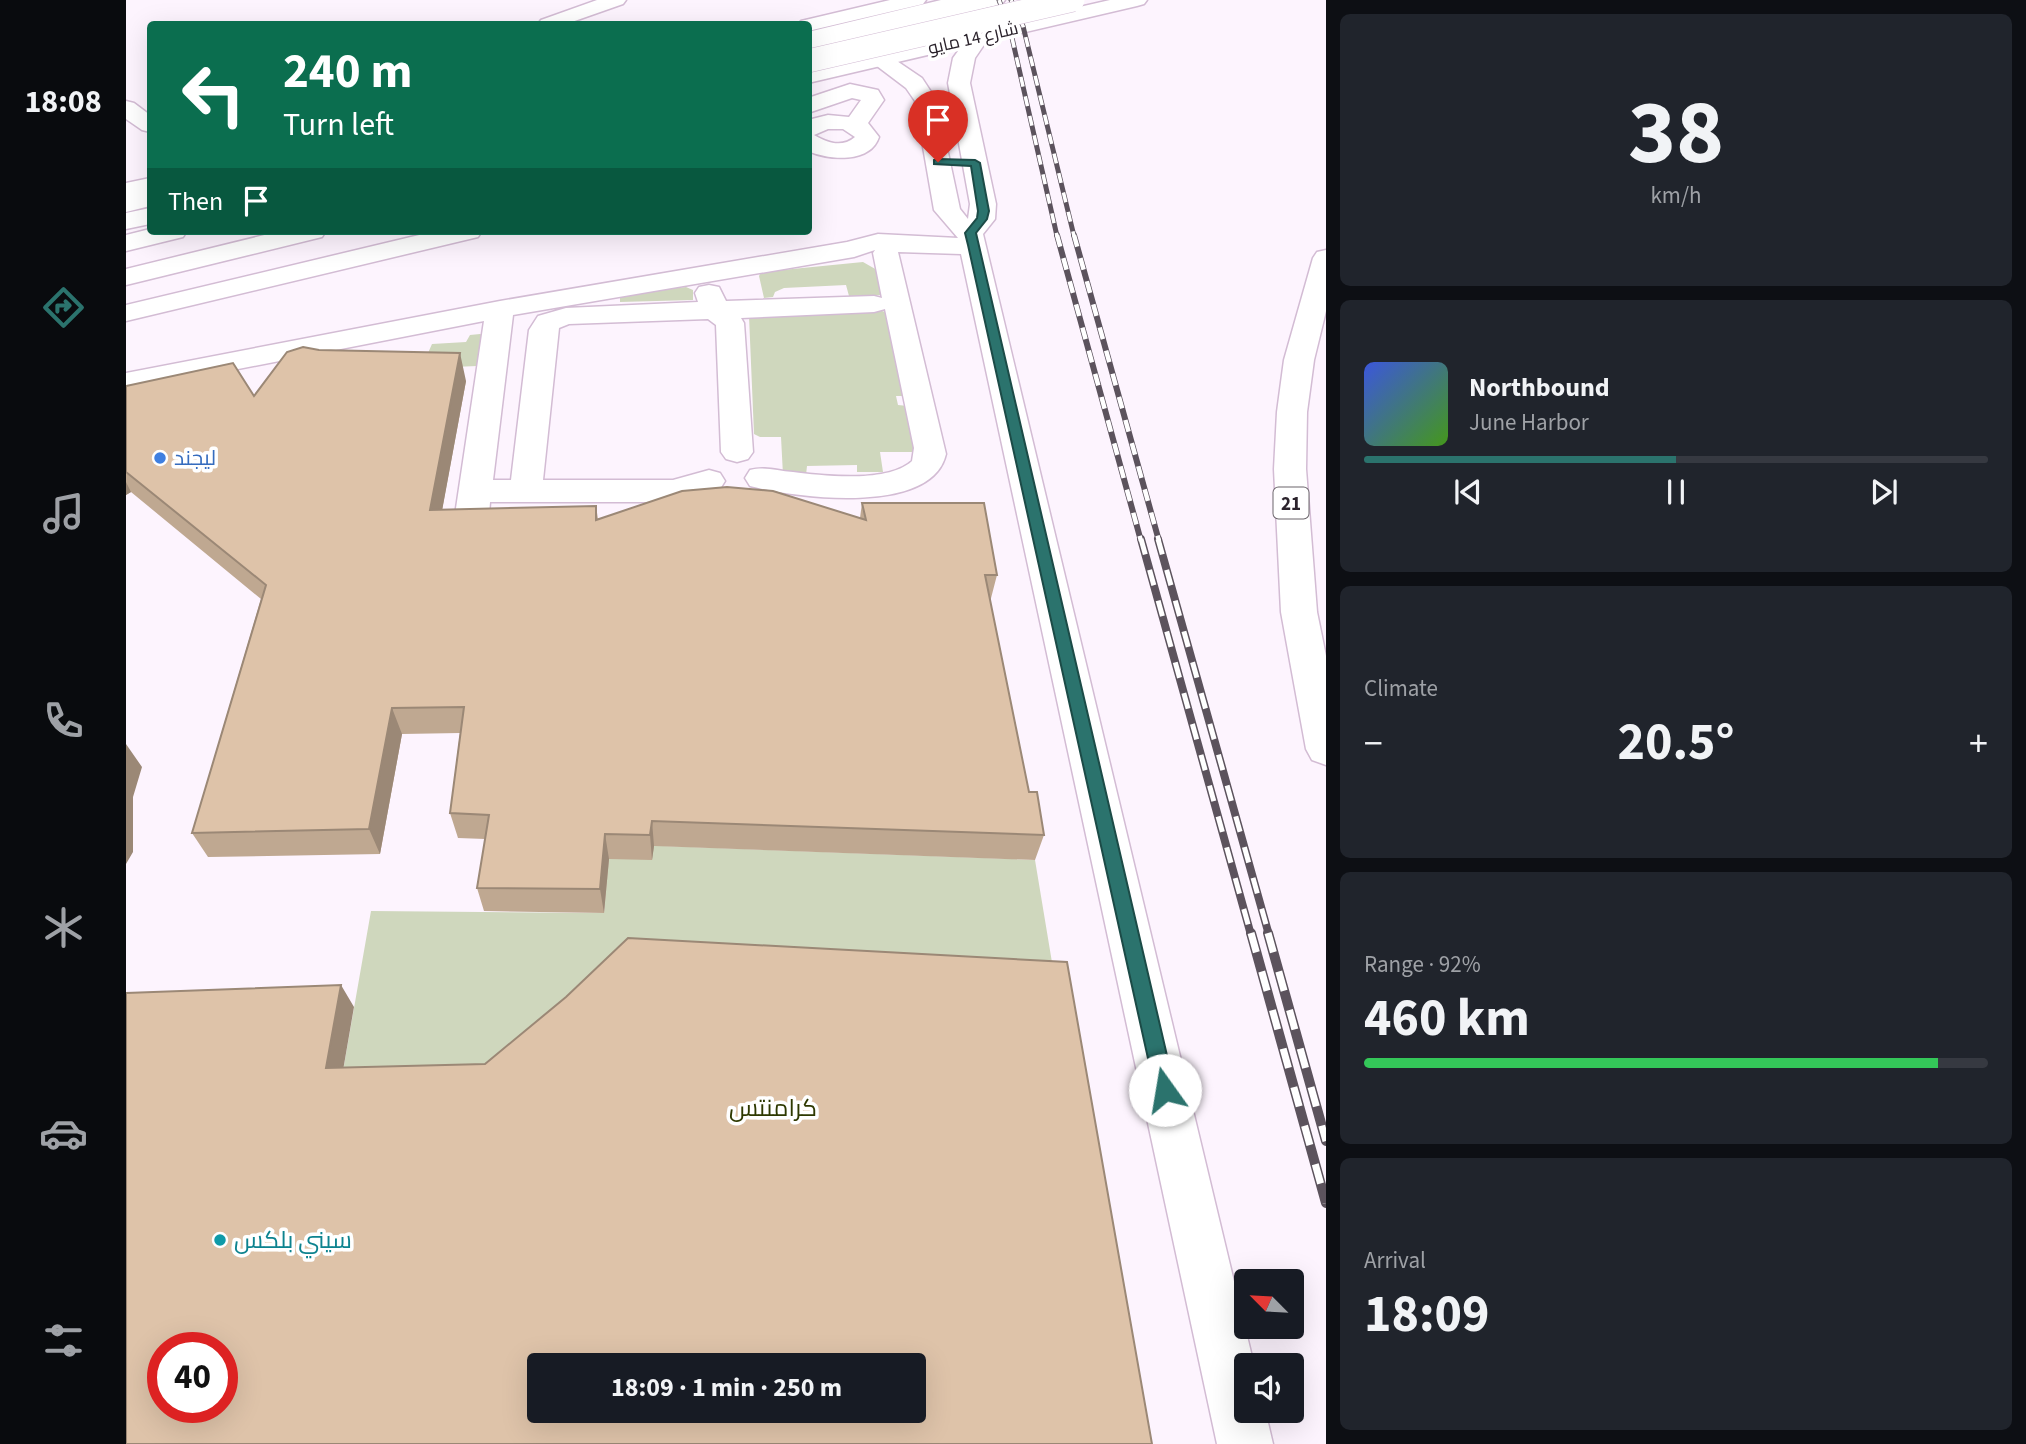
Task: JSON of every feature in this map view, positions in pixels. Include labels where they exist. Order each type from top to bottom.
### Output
[{"type":"main road","points":[[556,21],[616,0]]},
{"type":"main road","points":[[812,24],[916,0]]},
{"type":"main road","name":"شارع 14 مايو","points":[[812,45],[995,0]]},
{"type":"main road","points":[[812,60],[1073,0]]},
{"type":"main road","name":"شارع 14 مايو","points":[[812,75],[1137,0]]},
{"type":"main road","points":[[812,37],[965,1]]},
{"type":"main road","points":[[972,239],[983,211],[959,83],[964,58],[979,36]]},
{"type":"main road","points":[[880,60],[904,74],[921,91],[926,101],[947,210],[972,239],[1245,1444]]},
{"type":"main road","points":[[812,105],[850,91],[870,95],[873,100],[855,125],[864,130],[867,137],[865,143],[844,151],[812,142]]},
{"type":"main road","points":[[126,108],[147,123]]},
{"type":"main road","points":[[938,162],[975,163]]},
{"type":"main road","points":[[126,191],[147,187]]},
{"type":"main road","points":[[126,204],[147,200]]},
{"type":"main road","points":[[126,221],[147,217]]},
{"type":"main road","points":[[126,243],[158,235]]},
{"type":"main road","points":[[126,277],[297,235]]},
{"type":"main road","points":[[126,313],[452,235]]},
{"type":"main road","points":[[126,382],[500,309],[746,267],[854,249],[900,250],[972,239]]},
{"type":"main road","points":[[126,296],[363,241],[399,240],[414,244]]},
{"type":"main road","points":[[761,478],[761,464],[747,454],[737,452],[717,456],[710,461],[705,475],[716,487],[737,491],[747,489],[761,478],[792,484],[886,484],[916,475],[928,463],[930,448],[900,250]]},
{"type":"main road","name":"21","points":[[1326,258],[1299,360],[1292,412],[1290,469],[1299,612],[1326,749]]},
{"type":"main road","points":[[730,314],[752,290],[746,267]]},
{"type":"main road","points":[[705,274],[709,295],[730,314],[737,452]]},
{"type":"main road","points":[[526,491],[544,330],[548,322],[566,316],[730,314],[874,304]]},
{"type":"main road","points":[[500,309],[474,503],[526,491],[673,491],[694,488],[709,481]]},
{"type":"green space","points":[[863,262],[877,270],[882,295],[849,296],[846,285],[784,288],[775,292],[773,297],[764,298],[759,276],[761,272]]},
{"type":"green space","points":[[686,287],[693,290],[693,300],[620,302],[620,294]]},
{"type":"green space","points":[[882,311],[889,313],[904,396],[896,396],[898,405],[908,406],[916,452],[880,452],[883,472],[857,472],[857,465],[807,466],[806,475],[783,475],[781,437],[760,437],[754,434],[749,316]]},
{"type":"green space","points":[[470,335],[483,335],[480,365],[477,366],[314,373],[428,353],[432,344],[466,342]]},
{"type":"green space","name":"كرامنتس","points":[[610,844],[1035,860],[1132,1444],[457,1444],[340,1088],[371,911],[604,913]]},
{"type":"building","points":[[303,347],[319,350],[460,353],[430,510],[596,506],[596,520],[682,491],[727,487],[773,491],[866,520],[862,503],[984,503],[997,575],[985,575],[1029,792],[1037,792],[1044,835],[652,821],[650,835],[605,834],[600,889],[477,888],[489,815],[450,813],[464,707],[392,708],[369,829],[192,833],[266,585],[126,472],[126,386],[233,363],[254,396],[287,352]]},
{"type":"building","name":"كرامنتس","points":[[628,938],[1067,962],[1152,1444],[126,1444],[126,993],[341,985],[326,1068],[485,1064],[566,997]]},
{"type":"railway","points":[[999,0],[1010,29],[1057,236]]},
{"type":"railway","points":[[1011,0],[1023,26],[1074,236]]},
{"type":"railway","points":[[1057,235],[1141,541]]},
{"type":"railway","points":[[1074,235],[1159,541]]},
{"type":"railway","points":[[1141,539],[1251,935]]},
{"type":"railway","points":[[1158,539],[1269,935]]},
{"type":"railway","points":[[1251,933],[1326,1203]]},
{"type":"railway","points":[[1268,933],[1326,1141]]},
{"type":"place","name":"ليجند","points":[[160,458]]},
{"type":"place","name":"سيني بلكس","points":[[220,1240]]},
{"type":"route","points":[[938,162],[975,163],[983,211],[982,219],[971,233],[973,245],[1165,1090]]}]
